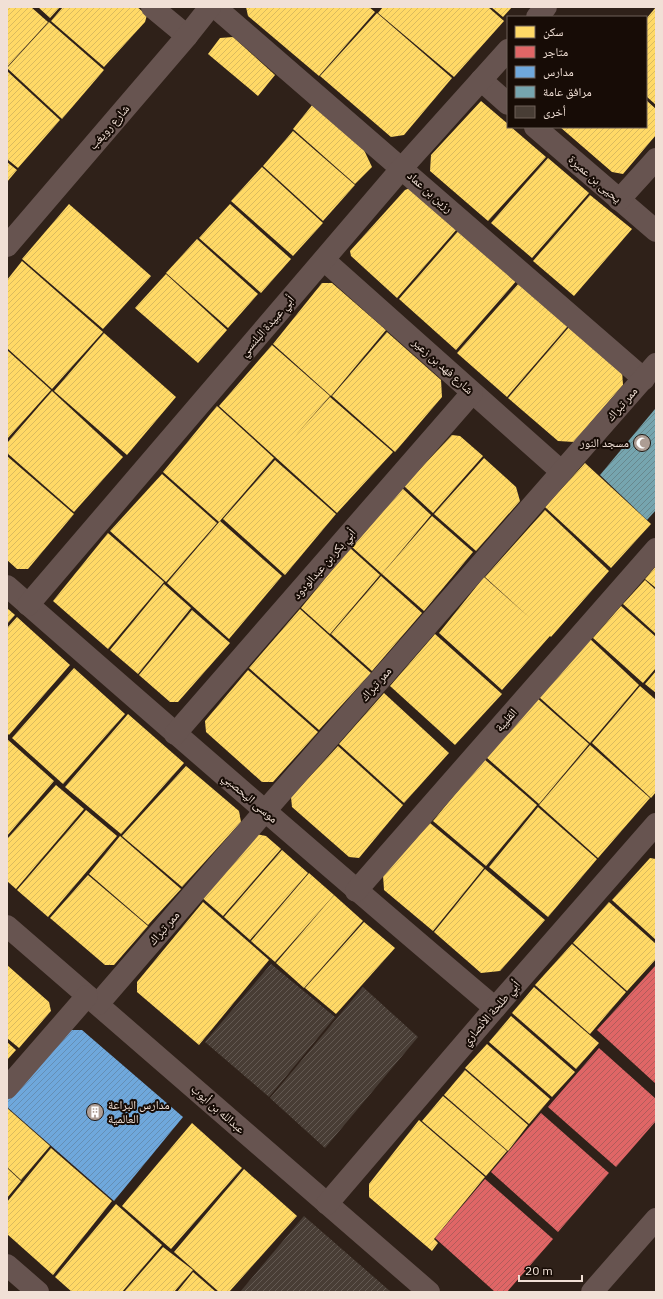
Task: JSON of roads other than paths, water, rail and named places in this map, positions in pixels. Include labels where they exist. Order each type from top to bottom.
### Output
[{"type":"street","points":[[152,7],[187,36]]},
{"type":"street","name":"شارع رويغب","points":[[7,246],[187,36],[210,7]]},
{"type":"street","name":"رزين بن عماد","points":[[215,7],[402,168],[650,372]]},
{"type":"street","points":[[538,16],[546,7]]},
{"type":"street","name":"أبي عبيدة البلنسي","points":[[28,604],[402,168],[507,51]]},
{"type":"street","points":[[481,80],[507,103]]},
{"type":"street","name":"يحيى بن عميرة","points":[[536,128],[656,231]]},
{"type":"street","points":[[619,200],[656,159]]},
{"type":"street","name":"شارع فهد بن زعير","points":[[324,260],[562,472]]},
{"type":"street","name":"ممر تبراك","points":[[7,1088],[93,1000],[265,811],[650,372]]},
{"type":"street","name":"أبي بكر بن عبدالودود","points":[[175,734],[472,393]]},
{"type":"street","name":"القليبة","points":[[356,891],[656,549]]},
{"type":"street","name":"موسى اليحصبي","points":[[7,586],[356,891],[495,1008]]},
{"type":"street","name":"أبي طلحة الأنصاري","points":[[327,1204],[495,1008],[653,835]]},
{"type":"street","name":"عبدالله بن أيوب","points":[[7,926],[430,1292]]},
{"type":"street","points":[[592,1292],[656,1219]]},
{"type":"street","points":[[9,1271],[38,1292]]},
{"type":"place","name":"مسجد النور","points":[[642,443]]},
{"type":"place","name":"مدارس البراعة العالمية","points":[[95,1112]]}]
